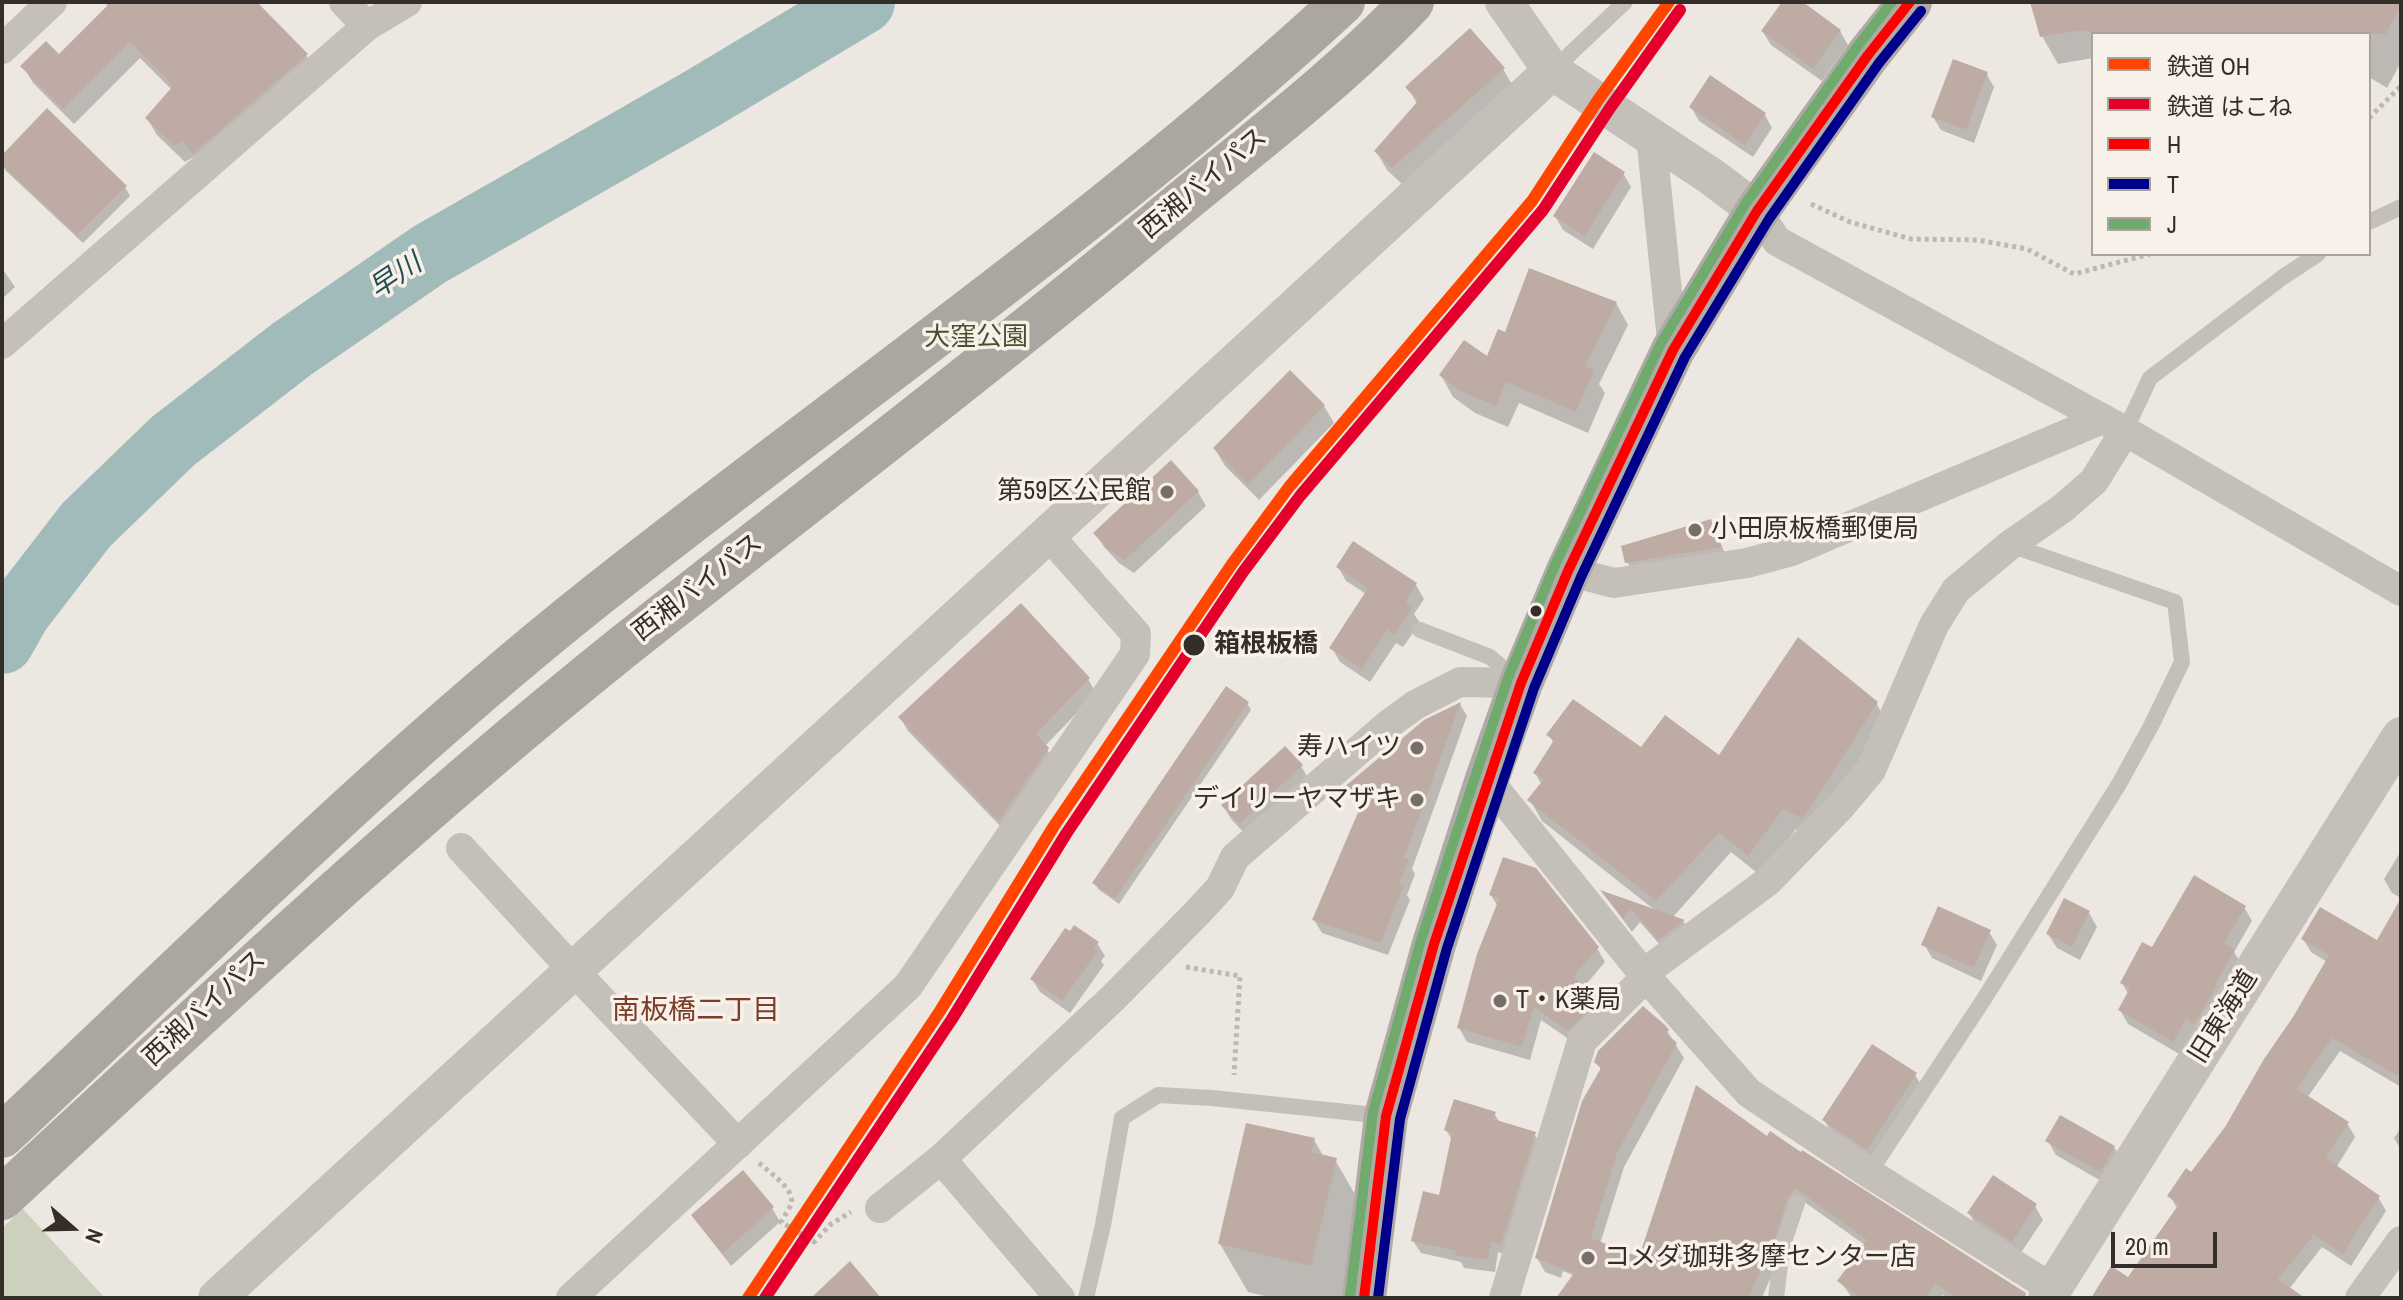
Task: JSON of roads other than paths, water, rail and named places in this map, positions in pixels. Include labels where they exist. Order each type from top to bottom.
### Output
[{"type":"highway","name":"西湘バイパス","points":[[2,1136],[445,722],[594,598],[1031,263],[1279,61],[1343,2]]},
{"type":"highway","name":"西湘バイパス","points":[[2,1198],[274,946],[451,789],[651,625],[1071,295],[1328,82],[1412,2]]},
{"type":"highway","points":[[1364,1298],[1386,1116],[1434,944],[1521,683],[1568,571],[1673,350],[1757,211],[1868,55],[1910,2]]},
{"type":"street","points":[[2,49],[52,2]]},
{"type":"street","points":[[344,2],[367,26]]},
{"type":"street","points":[[2,344],[367,26],[407,2]]},
{"type":"street","points":[[1504,2],[1552,71],[1757,211],[1777,241],[2112,425],[2401,591]]},
{"type":"street","points":[[217,1298],[1552,71]]},
{"type":"street","points":[[1651,136],[1673,350]]},
{"type":"street","points":[[1504,1298],[1582,1041],[1645,975],[1767,882],[1840,807],[1871,770],[1934,625],[1956,590],[2094,481],[2112,425]]},
{"type":"street","points":[[1568,571],[1614,583],[1747,563],[1792,551],[2112,425]]},
{"type":"street","points":[[571,1298],[908,986],[1135,654],[1136,634],[1049,536]]},
{"type":"street","points":[[880,1208],[941,1159],[1112,999],[1220,888],[1235,857],[1415,705],[1460,682],[1521,683]]},
{"type":"street","name":"旧東海道","points":[[2050,1294],[2401,736]]},
{"type":"street","points":[[1487,779],[1645,975],[1749,1093],[2050,1294]]},
{"type":"street","points":[[461,848],[738,1144]]},
{"type":"street","points":[[941,1159],[1060,1298]]},
{"type":"street","points":[[2360,1298],[2401,1241]]},
{"type":"lane","points":[[1552,71],[1625,2]]},
{"type":"lane","points":[[2371,221],[2401,207]]},
{"type":"lane","points":[[2112,425],[2150,378],[2315,256]]},
{"type":"lane","points":[[1869,1173],[1984,999],[2119,784],[2182,662],[2175,602],[2010,545]]},
{"type":"lane","points":[[1420,630],[1490,657],[1521,683]]},
{"type":"lane","points":[[1086,1298],[1122,1118],[1158,1095],[1386,1116]]},
{"type":"lane","points":[[1776,1298],[1782,1248],[1797,1203]]},
{"type":"waterway","name":"早川","points":[[2,642],[19,612],[86,525],[173,441],[292,349],[430,254],[703,98],[863,2]]},
{"type":"rail line","name":"OH","points":[[748,1298],[940,1011],[1054,826],[1232,564],[1289,487],[1532,201],[1598,100],[1669,2]]},
{"type":"rail line","name":"はこね","points":[[765,1298],[952,1019],[1066,834],[1243,572],[1300,496],[1543,210],[1680,10]]},
{"type":"place","name":"第59区公民館","points":[[1167,492]]},
{"type":"place","name":"小田原板橋郵便局","points":[[1695,530]]},
{"type":"place","name":"箱根板橋","points":[[1194,645]]},
{"type":"place","name":"寿ハイツ","points":[[1417,748]]},
{"type":"place","name":"デイリーヤマザキ","points":[[1417,800]]},
{"type":"place","name":"T・K薬局","points":[[1500,1001]]},
{"type":"place","name":"コメダ珈琲多摩センター店","points":[[1588,1258]]},
{"type":"district","name":"南板橋二丁目","points":[[696,1011]]},
{"type":"park label","name":"大窪公園","points":[[976,338]]}]
